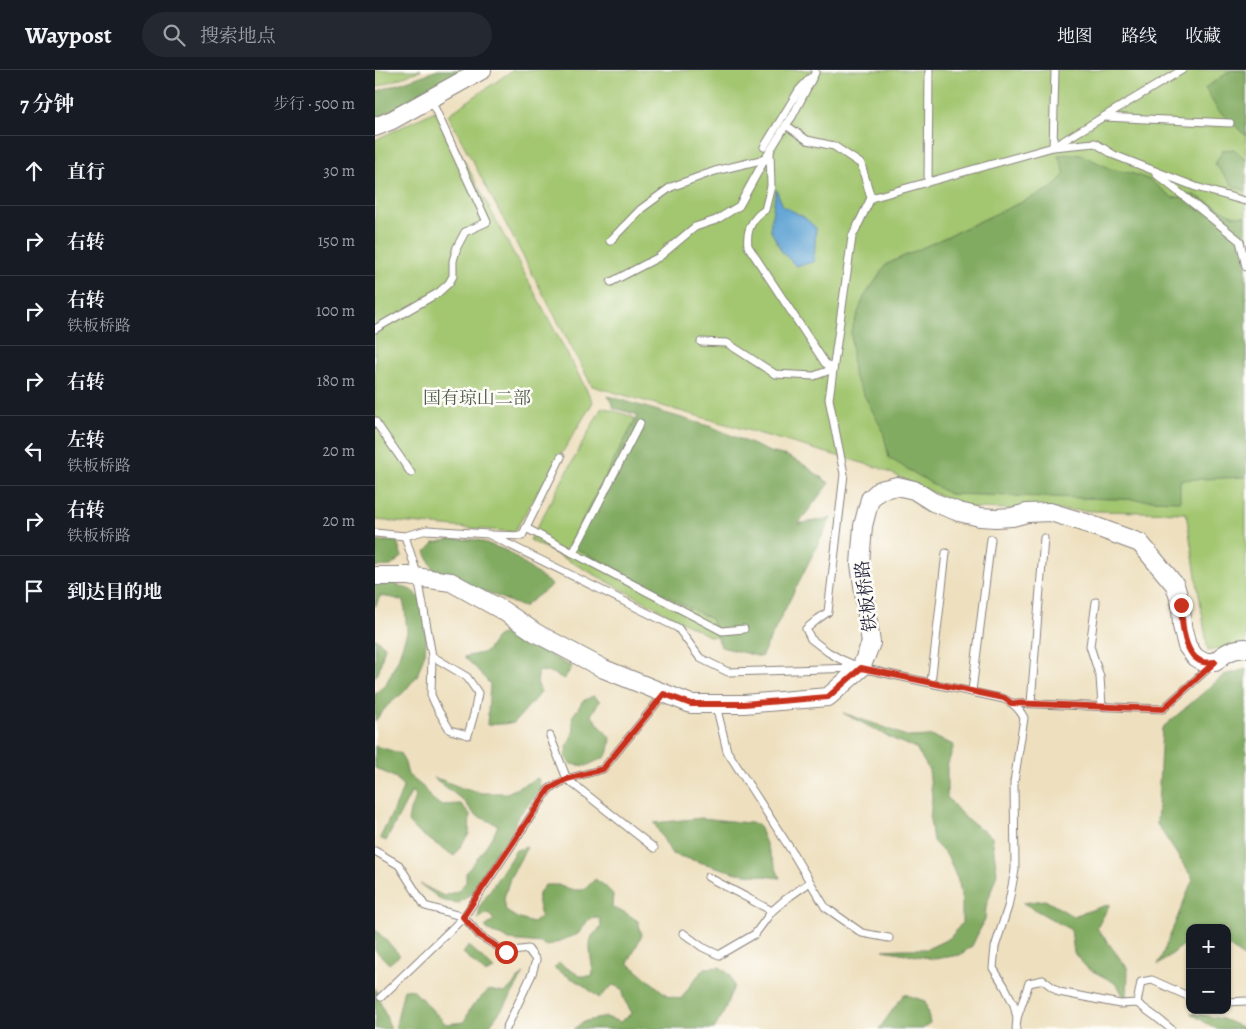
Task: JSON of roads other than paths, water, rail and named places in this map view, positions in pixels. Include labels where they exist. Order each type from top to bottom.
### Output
[{"type":"street","points":[[375,127],[392,120],[482,70]]},
{"type":"street","name":"铁板桥路","points":[[375,576],[408,576],[451,582],[502,610],[536,633],[604,669],[691,704],[744,704],[828,697],[861,668],[871,642],[861,564],[863,526],[870,500],[879,490],[897,486],[914,490],[933,502],[966,514],[995,518],[1012,517],[1027,512],[1050,512],[1141,543],[1175,586],[1181,605],[1182,626],[1187,646],[1195,657],[1203,662],[1215,662]]},
{"type":"street","points":[[1215,662],[1225,653],[1246,648]]},
{"type":"lane","points":[[928,182],[929,70]]},
{"type":"lane","points":[[1053,147],[1055,70]]},
{"type":"lane","points":[[1053,147],[1182,70]]},
{"type":"lane","points":[[815,71],[792,117],[767,149],[771,186],[765,210],[758,214],[748,231],[747,237],[748,246],[825,363],[833,369]]},
{"type":"lane","points":[[611,282],[659,257],[695,227],[716,220],[739,206],[765,159],[767,149],[799,90],[815,71]]},
{"type":"lane","points":[[375,329],[438,292],[449,283],[453,276],[453,261],[457,247],[465,232],[487,222],[430,99]]},
{"type":"lane","points":[[1104,116],[1230,123]]},
{"type":"lane","points":[[786,125],[807,140],[834,146],[861,164],[871,198],[852,237],[829,399],[844,474],[828,612],[806,629],[811,639],[828,652],[861,668],[1004,698],[1019,709],[1023,718],[1014,782],[1015,870],[1008,907],[995,947],[993,968],[1014,1005],[1017,1018]]},
{"type":"lane","points":[[871,198],[1053,147],[1095,143],[1114,155],[1196,188],[1245,201]]},
{"type":"lane","points":[[610,242],[641,209],[671,186],[715,171],[765,159]]},
{"type":"lane","points":[[1150,170],[1240,241],[1246,267]]},
{"type":"lane","points":[[701,342],[727,343],[775,374],[814,376],[833,369]]},
{"type":"lane","points":[[375,421],[411,473]]},
{"type":"lane","points":[[573,553],[640,423]]},
{"type":"lane","points":[[375,533],[405,536],[427,530],[522,536],[561,456]]},
{"type":"lane","points":[[526,528],[722,631],[744,629]]},
{"type":"lane","points":[[489,534],[678,628],[700,658],[728,672],[861,668]]},
{"type":"lane","points":[[405,536],[418,577],[432,656],[431,695],[450,730],[468,735],[478,693],[467,677],[432,656]]},
{"type":"lane","points":[[1031,703],[1043,538]]},
{"type":"lane","points":[[971,692],[991,539]]},
{"type":"lane","points":[[931,683],[946,553]]},
{"type":"lane","points":[[1096,602],[1090,646],[1100,677],[1102,706]]},
{"type":"lane","points":[[1011,703],[1163,709],[1215,662]]},
{"type":"lane","points":[[381,997],[463,917],[549,789],[567,779],[603,769],[664,694]]},
{"type":"lane","points":[[716,704],[727,751],[791,850],[825,907],[862,934],[889,938]]},
{"type":"lane","points":[[550,736],[567,779],[655,848]]},
{"type":"lane","points":[[375,851],[399,865],[425,906],[463,917],[480,936],[506,952],[528,949],[536,960],[506,1029]]},
{"type":"lane","points":[[708,877],[772,910]]},
{"type":"lane","points":[[683,934],[702,947],[719,955],[755,934],[772,910],[810,882]]},
{"type":"lane","points":[[1016,1029],[1017,1018],[1029,983],[1043,980],[1059,992],[1120,1004],[1137,1003],[1171,1029]]},
{"type":"lane","points":[[1137,1003],[1141,982],[1152,980],[1186,995]]},
{"type":"lane","points":[[1231,1002],[1246,1001]]},
{"type":"water","points":[[776,189],[783,206],[804,217],[816,228],[814,262],[796,266],[782,252],[770,229]]},
{"type":"park label","name":"国有琼山二部","points":[[477,398]]}]
